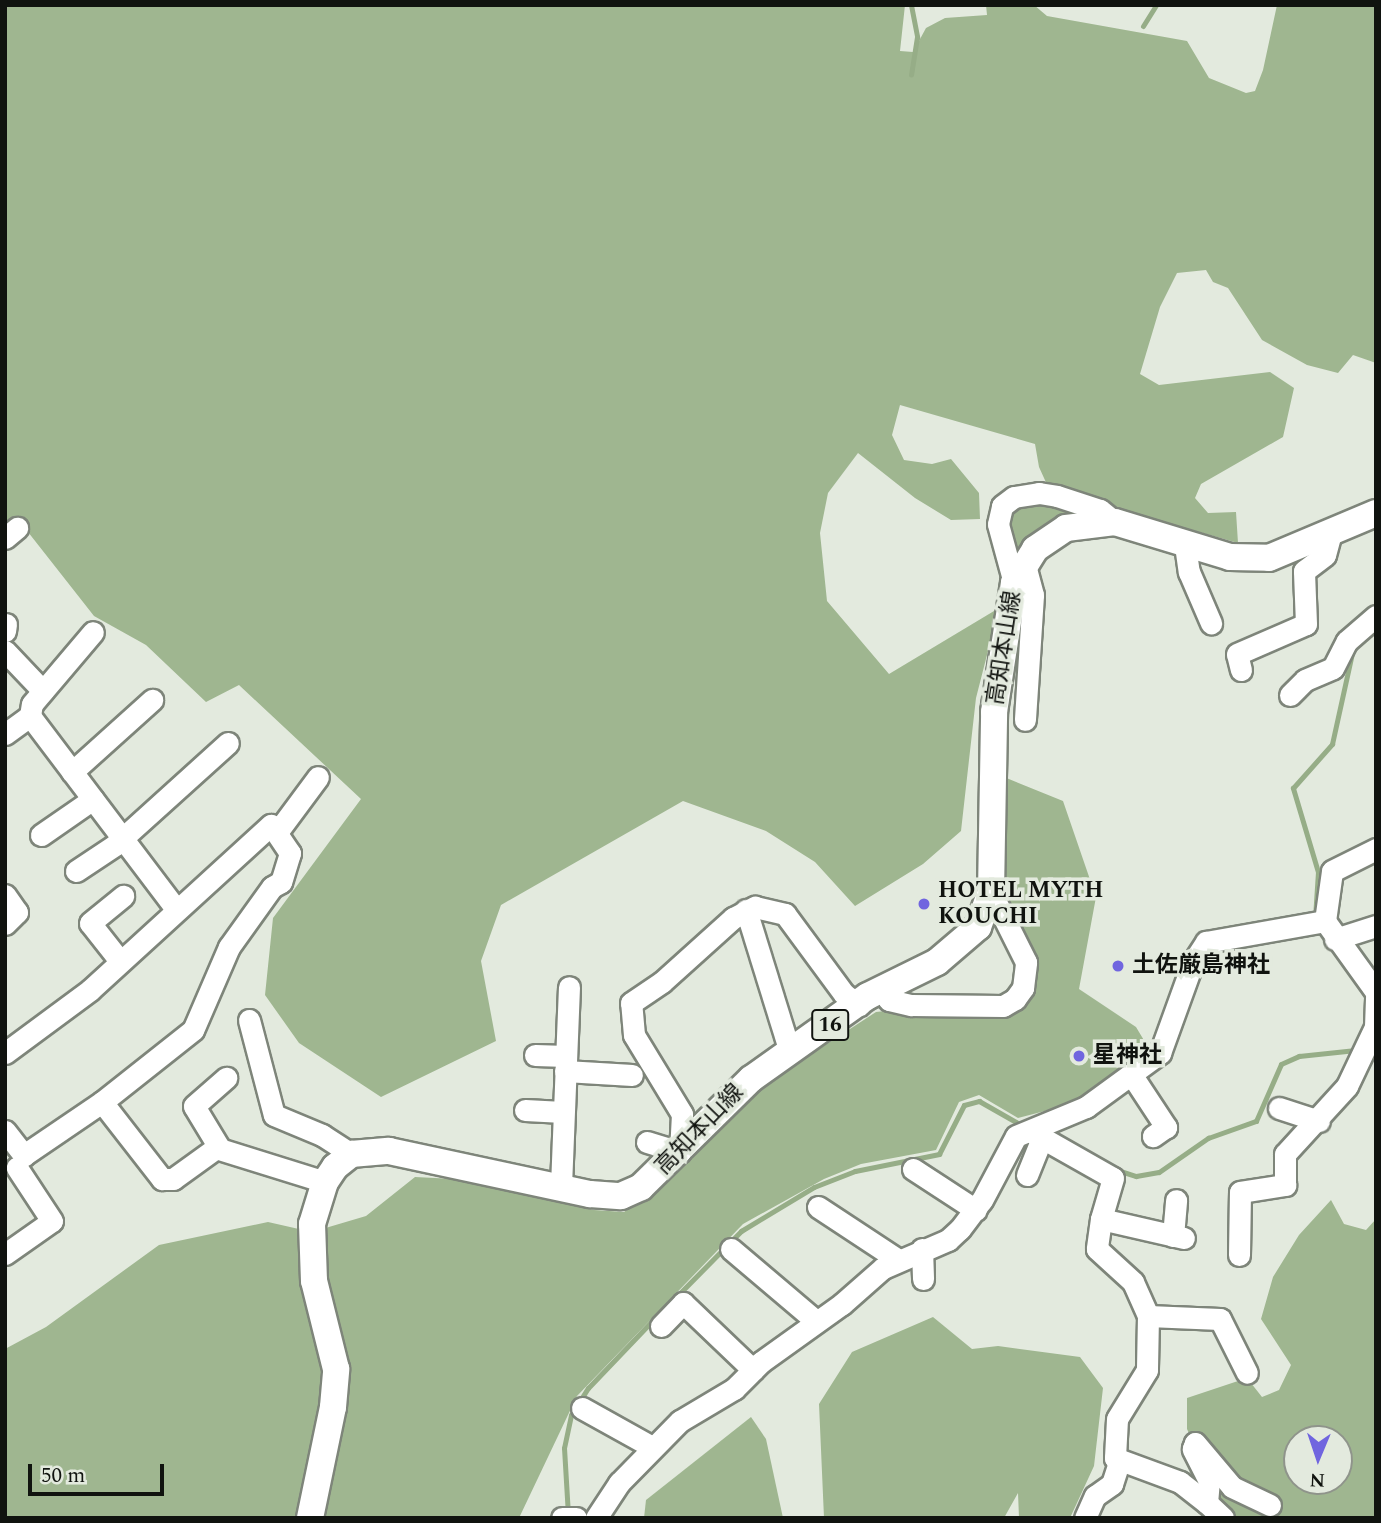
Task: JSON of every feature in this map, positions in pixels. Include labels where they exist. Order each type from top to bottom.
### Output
[{"type":"main road","name":"高知本山線","points":[[351,1154],[368,1150],[409,1153],[608,1196],[631,1193],[680,1152],[734,1093],[883,989],[937,962],[963,943],[978,927],[991,892],[994,712],[1019,574],[1052,534],[1082,523],[1115,522],[1230,557],[1269,558],[1376,513]]},
{"type":"main road","points":[[310,1518],[336,1388],[334,1348],[312,1264],[312,1224],[325,1182],[351,1154]]},
{"type":"street","points":[[1025,720],[1033,595],[1019,574],[998,524],[1002,506],[1014,497],[1039,493],[1100,510],[1115,522]]},
{"type":"street","points":[[1241,670],[1237,654],[1306,624],[1304,571],[1325,555],[1331,533]]},
{"type":"street","points":[[1185,545],[1189,572],[1211,623]]},
{"type":"street","points":[[1290,695],[1305,680],[1333,668],[1348,641],[1376,616]]},
{"type":"street","points":[[5,631],[6,624]]},
{"type":"street","points":[[5,734],[30,716],[32,704],[93,632]]},
{"type":"street","points":[[5,651],[43,691]]},
{"type":"street","points":[[72,772],[152,701]]},
{"type":"street","points":[[30,716],[176,909]]},
{"type":"street","points":[[76,872],[122,837],[228,743]]},
{"type":"street","points":[[278,831],[318,776]]},
{"type":"street","points":[[41,835],[93,799]]},
{"type":"street","points":[[5,1053],[120,961],[267,826],[278,831],[290,853],[281,882],[272,887],[229,947],[193,1030],[16,1166]]},
{"type":"street","points":[[1323,929],[1332,871],[1376,849]]},
{"type":"street","points":[[883,989],[889,1000],[911,1005],[1003,1006],[1014,999],[1023,988],[1026,962],[991,892]]},
{"type":"street","points":[[5,895],[17,912],[5,924]]},
{"type":"street","points":[[120,961],[90,923],[123,896]]},
{"type":"street","points":[[647,1142],[680,1152],[682,1114],[634,1035],[631,1003],[746,910],[776,910],[794,921],[844,994],[859,1005]]},
{"type":"street","points":[[746,910],[790,1052]]},
{"type":"street","points":[[596,1518],[620,1483],[680,1421],[734,1389],[752,1370],[897,1259],[948,1240],[976,1210],[1012,1140],[1036,1134],[1086,1107],[1167,1043],[1194,962],[1206,942],[1376,926]]},
{"type":"street","points":[[1239,1255],[1240,1192],[1285,1185],[1285,1154],[1319,1121],[1347,1086],[1372,1034],[1376,992],[1374,986],[1323,929]]},
{"type":"street","points":[[561,1186],[569,987]]},
{"type":"street","points":[[249,1020],[259,1097],[274,1115],[322,1135],[351,1154]]},
{"type":"street","points":[[535,1055],[565,1064],[632,1075]]},
{"type":"street","points":[[1131,1074],[1166,1127],[1153,1136]]},
{"type":"street","points":[[220,1149],[194,1106],[226,1078]]},
{"type":"street","points":[[102,1102],[162,1179],[173,1179],[204,1154],[220,1149],[325,1182]]},
{"type":"street","points":[[1279,1108],[1319,1121]]},
{"type":"street","points":[[525,1110],[564,1112]]},
{"type":"street","points":[[5,1131],[16,1166],[52,1221],[5,1254]]},
{"type":"street","points":[[1027,1175],[1036,1134]]},
{"type":"street","points":[[1036,1134],[1113,1178],[1101,1219],[1097,1249],[1133,1282],[1148,1316],[1147,1370],[1117,1419],[1112,1447],[1119,1463],[1112,1484],[1095,1496],[1085,1518]]},
{"type":"street","points":[[913,1169],[976,1210]]},
{"type":"street","points":[[1101,1219],[1178,1237],[1177,1200]]},
{"type":"street","points":[[818,1207],[897,1259]]},
{"type":"street","points":[[731,1249],[816,1321]]},
{"type":"street","points":[[922,1249],[923,1279]]},
{"type":"street","points":[[661,1326],[683,1303],[752,1370]]},
{"type":"street","points":[[1148,1316],[1220,1319],[1247,1373]]},
{"type":"street","points":[[582,1408],[652,1447]]},
{"type":"street","points":[[1207,1503],[1209,1481],[1194,1443],[1232,1487],[1270,1505]]},
{"type":"street","points":[[1119,1463],[1180,1482],[1223,1518]]},
{"type":"green space","points":[[5,5],[905,5],[900,51],[913,52],[926,28],[945,18],[987,15],[986,5],[1034,5],[1047,16],[1187,41],[1209,78],[1246,93],[1255,91],[1263,70],[1277,5],[1376,5],[1376,363],[1353,355],[1338,373],[1307,365],[1262,340],[1228,288],[1213,282],[1206,270],[1177,273],[1160,307],[1140,374],[1159,385],[1270,372],[1294,388],[1283,437],[1201,484],[1195,498],[1208,513],[1236,512],[1238,543],[1049,489],[1039,467],[1035,444],[900,405],[892,435],[904,460],[932,464],[951,459],[979,493],[980,519],[951,520],[915,498],[858,453],[828,493],[820,533],[827,601],[889,674],[999,608],[976,698],[961,831],[923,864],[855,906],[815,862],[766,831],[683,801],[501,905],[481,961],[496,1041],[381,1097],[299,1043],[265,995],[273,918],[361,799],[239,685],[206,702],[146,645],[94,616],[17,518],[5,530]]},
{"type":"green space","points":[[1041,502],[1078,511],[1046,524],[1014,564],[1009,550],[1009,516],[1022,504]]},
{"type":"green space","points":[[1004,777],[1063,801],[1096,897],[1079,989],[1136,1027],[1148,1047],[1092,1091],[1064,1106],[1018,1118],[979,1095],[959,1102],[936,1150],[861,1164],[824,1179],[743,1224],[577,1396],[519,1518],[5,1518],[5,1349],[46,1327],[159,1245],[268,1222],[312,1232],[366,1216],[415,1177],[474,1180],[594,1210],[624,1212],[690,1161],[727,1114],[761,1087],[876,1012],[1026,996],[1003,904]]},
{"type":"green space","points":[[1331,1200],[1344,1224],[1366,1230],[1376,1219],[1376,1518],[1238,1518],[1220,1501],[1187,1429],[1187,1398],[1247,1378],[1262,1397],[1279,1390],[1291,1365],[1261,1319],[1273,1277],[1299,1235]]},
{"type":"green space","points":[[933,1317],[972,1349],[998,1346],[1080,1357],[1103,1388],[1094,1466],[1070,1518],[1019,1518],[1018,1493],[1004,1518],[824,1518],[819,1404],[852,1352]]},
{"type":"green space","points":[[751,1417],[766,1439],[783,1518],[644,1518],[646,1500]]},
{"type":"waterway","points":[[911,5],[917,37],[911,75]]},
{"type":"waterway","points":[[1143,26],[1156,5]]},
{"type":"waterway","points":[[1315,918],[1318,872],[1293,788],[1332,744],[1352,653]]},
{"type":"waterway","points":[[1117,1170],[1136,1176],[1159,1172],[1208,1138],[1256,1121],[1281,1064],[1299,1056],[1356,1050]]},
{"type":"waterway","points":[[676,1297],[741,1231],[814,1187],[855,1171],[939,1154],[964,1105],[979,1101],[1016,1122]]},
{"type":"waterway","points":[[568,1515],[564,1448],[571,1415],[588,1388],[654,1319]]},
{"type":"place","name":"HOTEL MYTH KOUCHI","points":[[924,904]]},
{"type":"place","name":"土佐厳島神社","points":[[1118,966]]},
{"type":"place","name":"星神社","points":[[1079,1056]]}]
